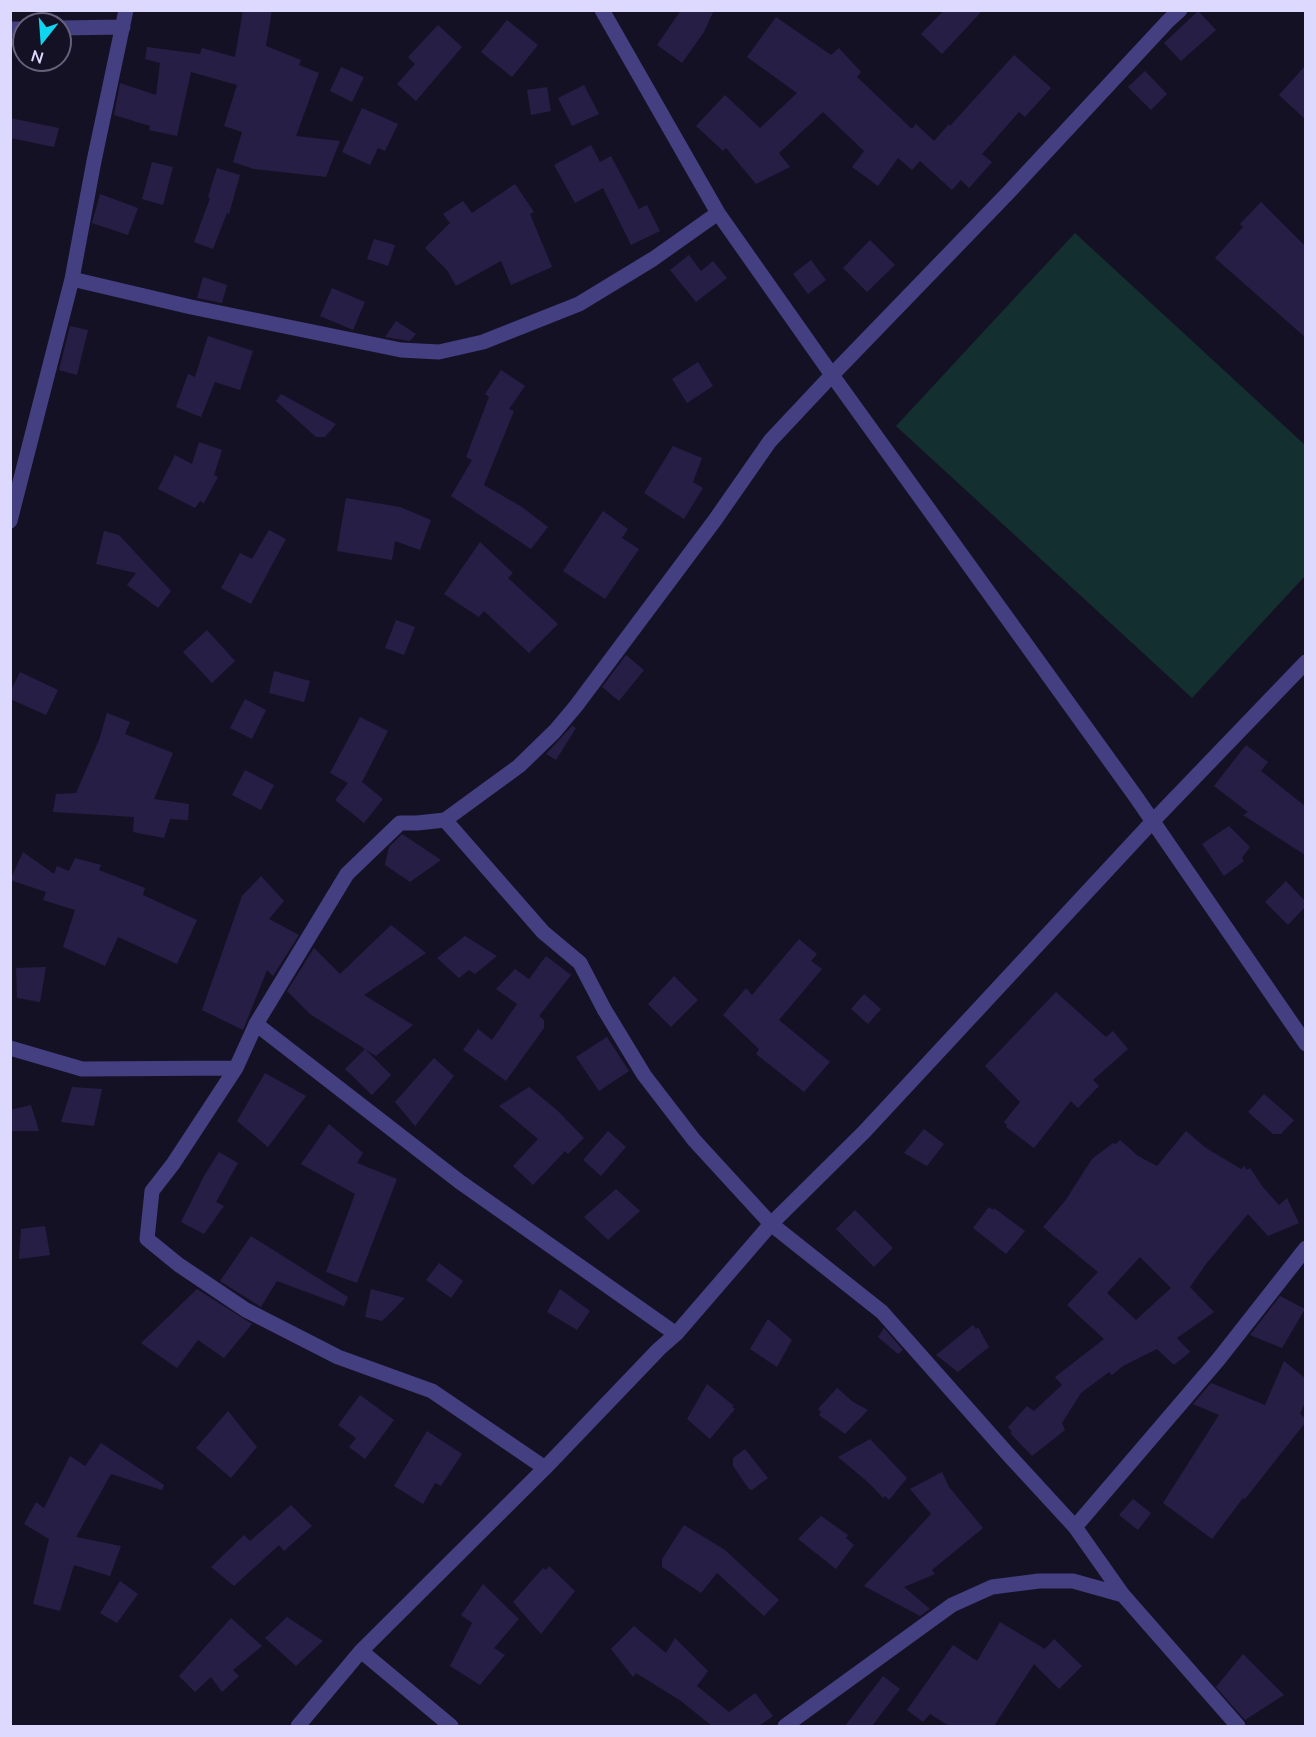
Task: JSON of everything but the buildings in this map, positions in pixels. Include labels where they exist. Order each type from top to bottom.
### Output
[{"type":"street","points":[[10,521],[72,279],[126,10]]},
{"type":"street","points":[[602,10],[718,213],[831,375],[1153,821],[1305,1044]]},
{"type":"street","points":[[544,1468],[432,1391],[338,1357],[246,1310],[178,1265],[147,1239],[152,1191],[173,1164],[236,1068],[256,1024],[347,874],[400,823],[445,820],[519,766],[576,706],[715,520],[770,441],[1008,193],[1176,12]]},
{"type":"street","points":[[72,28],[123,27]]},
{"type":"street","points":[[72,279],[202,309],[401,350],[439,352],[483,342],[579,304],[653,259],[718,213]]},
{"type":"street","points":[[298,1726],[361,1651],[676,1334],[771,1224],[864,1132],[1153,821],[1305,662]]},
{"type":"street","points":[[445,820],[543,932],[580,963],[644,1075],[694,1140],[771,1224],[882,1312],[1075,1527],[1123,1595],[1238,1726]]},
{"type":"street","points":[[256,1024],[460,1182],[676,1334]]},
{"type":"street","points":[[10,1048],[82,1069],[236,1068]]},
{"type":"street","points":[[1075,1527],[1218,1360],[1305,1248]]},
{"type":"street","points":[[785,1726],[952,1605],[992,1587],[1039,1581],[1073,1581],[1123,1595]]},
{"type":"street","points":[[361,1651],[451,1726]]},
{"type":"green space","points":[[1075,233],[1305,445],[1305,576],[1192,698],[896,426]]}]
